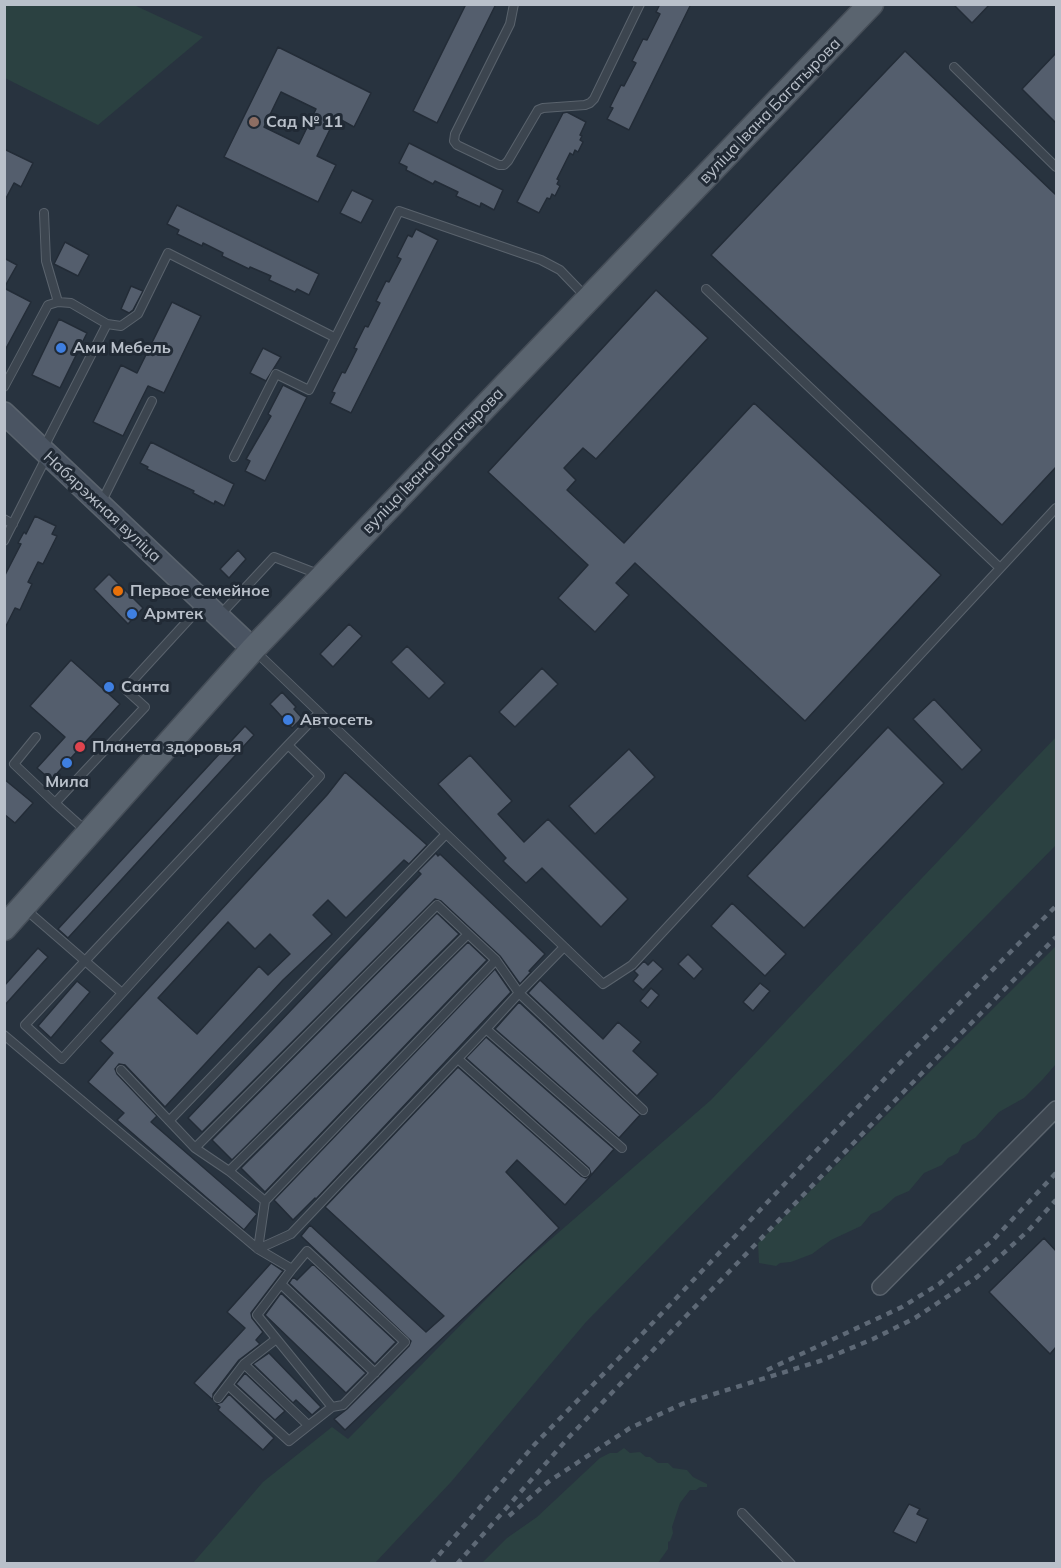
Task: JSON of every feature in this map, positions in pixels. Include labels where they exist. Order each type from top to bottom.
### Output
[{"type":"main road","name":"вуліца Івана Багатырова","points":[[11,917],[253,649],[589,300],[864,6]]},
{"type":"main road","name":"Набярэжная вуліца","points":[[4,414],[253,649]]},
{"type":"street","points":[[880,1287],[1056,1109]]},
{"type":"lane","points":[[514,4],[510,24],[454,134],[454,141],[457,145],[499,165],[504,165],[508,161],[538,110],[585,105],[594,99],[640,4]]},
{"type":"lane","points":[[954,67],[1056,166]]},
{"type":"lane","points":[[234,457],[276,374],[309,390],[399,211],[541,260],[560,270],[589,300]]},
{"type":"lane","points":[[44,213],[46,261],[58,302]]},
{"type":"lane","points":[[4,387],[48,305],[58,302],[71,303],[107,324],[121,326],[138,314],[168,253],[334,337]]},
{"type":"lane","points":[[706,289],[1000,567]]},
{"type":"lane","points":[[4,541],[107,324]]},
{"type":"lane","points":[[100,505],[152,400]]},
{"type":"lane","points":[[253,649],[603,984],[632,965],[1056,508]]},
{"type":"lane","points":[[4,519],[13,524]]},
{"type":"lane","points":[[55,803],[145,707],[125,689],[211,610],[274,557],[322,576]]},
{"type":"lane","points":[[288,745],[320,776],[62,1059],[25,1025],[85,961],[319,712]]},
{"type":"lane","points":[[36,737],[14,764],[89,833]]},
{"type":"lane","points":[[170,1120],[446,834]]},
{"type":"lane","points":[[195,1148],[437,905],[495,960],[519,993],[643,1110]]},
{"type":"lane","points":[[11,917],[85,961],[122,993]]},
{"type":"lane","points":[[229,1171],[468,934]]},
{"type":"lane","points":[[258,1249],[291,1234],[564,947]]},
{"type":"lane","points":[[258,1249],[265,1202],[495,960]]},
{"type":"lane","points":[[486,1029],[622,1148]]},
{"type":"lane","points":[[4,1035],[258,1249],[292,1269]]},
{"type":"lane","points":[[458,1059],[585,1172]]},
{"type":"lane","points":[[121,1070],[195,1148],[229,1171],[265,1202]]},
{"type":"lane","points":[[229,1386],[290,1441],[332,1407],[343,1405],[405,1342],[307,1251],[257,1315],[275,1340],[332,1407]]},
{"type":"lane","points":[[281,1284],[375,1373]]},
{"type":"lane","points":[[218,1398],[244,1365],[275,1340]]},
{"type":"lane","points":[[244,1365],[308,1425]]},
{"type":"lane","points":[[742,1513],[792,1563]]},
{"type":"green space","points":[[4,5],[134,5],[203,37],[98,125],[5,78]]},
{"type":"green space","points":[[1056,737],[1056,845],[586,1322],[451,1482],[375,1563],[193,1563],[263,1482],[332,1427],[348,1439],[512,1273],[711,1100]]},
{"type":"green space","points":[[1056,946],[1056,1064],[1043,1079],[1024,1098],[999,1112],[975,1138],[962,1145],[958,1153],[948,1158],[942,1165],[924,1173],[909,1191],[895,1197],[881,1210],[871,1214],[861,1226],[831,1240],[812,1254],[791,1262],[780,1263],[776,1266],[759,1263],[758,1243]]},
{"type":"green space","points":[[624,1448],[630,1453],[640,1452],[658,1463],[668,1463],[673,1468],[687,1470],[693,1477],[707,1484],[707,1487],[690,1490],[680,1503],[668,1549],[658,1563],[482,1563],[507,1538],[537,1517],[600,1458],[610,1453],[617,1453]]},
{"type":"building","points":[[466,4],[496,4],[437,123],[413,111]]},
{"type":"building","points":[[660,4],[691,4],[629,130],[607,119],[621,85],[624,86],[636,63],[632,61],[643,39],[647,40],[660,14],[656,12]]},
{"type":"building","points":[[953,4],[990,4],[972,23]]},
{"type":"building","name":"Сад № 11","points":[[278,47],[371,93],[354,127],[336,117],[317,156],[336,165],[318,202],[224,157]],"holes":[[[281,92],[316,109],[299,144],[264,127]]]},
{"type":"building","points":[[905,51],[1056,195],[1056,467],[1002,525],[711,255]]},
{"type":"building","points":[[1056,53],[1056,123],[1022,89]]},
{"type":"building","points":[[567,112],[586,122],[580,135],[582,136],[580,140],[583,142],[578,152],[575,150],[573,155],[570,153],[557,179],[559,180],[557,184],[560,186],[555,196],[552,194],[550,199],[547,198],[539,213],[517,202],[563,113]]},
{"type":"building","points":[[409,143],[503,190],[494,210],[481,203],[480,207],[456,196],[458,192],[435,181],[433,184],[406,170],[407,167],[399,163]]},
{"type":"building","points":[[4,149],[33,163],[21,187],[14,183],[4,202]]},
{"type":"building","points":[[352,190],[373,200],[361,223],[340,213]]},
{"type":"building","points":[[177,205],[319,274],[309,295],[297,289],[295,292],[269,280],[271,276],[250,267],[249,269],[222,256],[223,253],[203,243],[202,246],[177,234],[179,230],[167,224]]},
{"type":"building","points":[[416,229],[438,240],[351,413],[330,403],[335,393],[332,392],[342,372],[345,373],[365,326],[368,327],[380,303],[376,301],[401,259],[397,257],[408,235],[412,237]]},
{"type":"building","points":[[65,242],[89,255],[78,276],[54,264]]},
{"type":"building","points":[[4,258],[17,265],[4,288]]},
{"type":"building","points":[[131,286],[143,291],[129,313],[121,309]]},
{"type":"building","points":[[4,288],[31,302],[4,352]]},
{"type":"building","points":[[656,290],[708,338],[596,459],[583,448],[564,468],[576,480],[567,490],[624,543],[754,403],[941,575],[805,721],[635,563],[616,583],[629,595],[595,632],[558,598],[588,565],[488,472]]},
{"type":"building","points":[[172,302],[201,316],[164,393],[148,386],[123,436],[93,422],[121,365],[137,373]]},
{"type":"building","points":[[59,319],[87,333],[60,388],[32,375]]},
{"type":"building","points":[[263,348],[281,357],[266,381],[250,373]]},
{"type":"building","points":[[283,385],[307,397],[265,481],[245,471],[250,461],[246,459],[271,416],[268,414]]},
{"type":"building","points":[[151,442],[234,484],[224,506],[215,501],[214,504],[193,493],[194,491],[147,469],[148,467],[140,463]]},
{"type":"building","points":[[35,516],[56,526],[52,534],[57,536],[43,564],[38,562],[28,582],[32,584],[20,610],[15,608],[4,630],[4,577],[21,544],[18,543],[24,532],[26,534]]},
{"type":"building","points":[[238,550],[246,559],[229,578],[220,569]]},
{"type":"building","points":[[109,574],[143,608],[128,624],[94,589]]},
{"type":"building","points":[[349,624],[362,636],[333,667],[320,654]]},
{"type":"building","points":[[407,646],[445,683],[429,699],[391,662]]},
{"type":"building","points":[[71,660],[120,704],[51,780],[37,768],[65,737],[30,706]]},
{"type":"building","points":[[542,668],[558,684],[515,727],[499,712]]},
{"type":"building","points":[[282,692],[296,707],[294,709],[302,718],[292,728],[270,704]]},
{"type":"building","points":[[934,699],[982,750],[962,770],[913,719]]},
{"type":"building","points":[[245,726],[254,735],[68,938],[58,929]]},
{"type":"building","points":[[888,727],[944,783],[804,928],[747,876]]},
{"type":"building","points":[[629,749],[655,777],[595,834],[569,806]]},
{"type":"building","points":[[470,755],[512,801],[498,814],[524,842],[548,819],[628,899],[601,927],[542,868],[526,883],[503,861],[506,858],[438,784]]},
{"type":"building","points":[[345,772],[427,845],[409,864],[404,860],[346,918],[328,900],[313,915],[332,934],[283,980],[165,1107],[125,1065],[119,1064],[115,1069],[117,1074],[157,1116],[151,1122],[257,1214],[244,1230],[117,1120],[124,1113],[88,1082],[113,1053],[100,1041],[327,795]],"holes":[[[228,922],[255,949],[270,934],[290,954],[268,975],[259,966],[197,1034],[158,998]]]},
{"type":"building","points":[[4,779],[33,803],[15,823],[4,814]]},
{"type":"building","points":[[436,853],[438,856],[440,854],[545,954],[529,971],[531,972],[520,984],[500,956],[441,901],[435,899],[202,1132],[188,1118],[421,874],[418,871]]},
{"type":"building","points":[[732,903],[786,954],[765,976],[711,926]]},
{"type":"building","points":[[437,913],[459,934],[232,1160],[212,1140]]},
{"type":"building","points":[[468,942],[487,960],[265,1192],[241,1168]]},
{"type":"building","points":[[38,948],[48,957],[4,1006],[4,986]]},
{"type":"building","points":[[688,954],[703,969],[694,979],[678,964]]},
{"type":"building","points":[[653,960],[663,969],[643,990],[633,981],[638,975],[634,971],[644,961],[648,965]]},
{"type":"building","points":[[495,969],[511,992],[316,1199],[293,1220],[274,1200]]},
{"type":"building","points":[[540,980],[603,1039],[618,1022],[641,1042],[633,1051],[658,1074],[637,1096],[528,993]]},
{"type":"building","points":[[77,981],[90,992],[51,1038],[38,1026]]},
{"type":"building","points":[[760,983],[770,991],[753,1011],[743,1002]]},
{"type":"building","points":[[651,988],[659,995],[648,1008],[640,1001]]},
{"type":"building","points":[[519,1002],[640,1115],[619,1138],[495,1029]]},
{"type":"building","points":[[486,1037],[614,1149],[565,1205],[517,1160],[506,1172],[559,1228],[345,1430],[334,1419],[379,1377],[409,1346],[411,1341],[301,1236],[310,1225],[426,1332],[444,1316],[325,1207],[458,1067],[581,1176],[586,1178],[591,1174],[589,1168],[466,1058]]},
{"type":"building","points":[[1044,1238],[1056,1251],[1056,1347],[1050,1354],[989,1292]]},
{"type":"building","points":[[271,1263],[283,1271],[251,1313],[252,1318],[263,1332],[256,1340],[260,1344],[239,1360],[213,1394],[213,1400],[194,1383],[245,1328],[227,1312]]},
{"type":"building","points":[[313,1264],[396,1342],[375,1364],[289,1283],[293,1277],[297,1280]]},
{"type":"building","points":[[281,1293],[366,1373],[346,1393],[265,1315]]},
{"type":"building","points":[[269,1353],[321,1407],[312,1415],[296,1400],[293,1403],[253,1364]]},
{"type":"building","points":[[245,1373],[285,1411],[275,1420],[236,1384]]},
{"type":"building","points":[[229,1394],[274,1438],[263,1450],[218,1410],[220,1407],[216,1404],[222,1402]]},
{"type":"building","points":[[909,1504],[920,1509],[917,1514],[928,1519],[916,1543],[893,1532]]},
{"type":"railway","points":[[431,1564],[535,1444],[894,1069],[1056,906]]},
{"type":"railway","points":[[457,1564],[570,1436],[1056,937]]},
{"type":"railway","points":[[767,1370],[902,1307],[939,1284],[993,1240],[1056,1173]]},
{"type":"railway","points":[[509,1516],[548,1482],[630,1428],[682,1404],[820,1361],[873,1339],[915,1318],[977,1277],[1028,1231],[1056,1200]]},
{"type":"place","name":"Сад № 11","points":[[254,122]]},
{"type":"place","name":"Ами Мебель","points":[[61,348]]},
{"type":"place","name":"Первое семейное","points":[[118,591]]},
{"type":"place","name":"Армтек","points":[[132,614]]},
{"type":"place","name":"Санта","points":[[109,687]]},
{"type":"place","name":"Автосеть","points":[[288,720]]},
{"type":"place","name":"Планета здоровья","points":[[80,747]]},
{"type":"place","name":"Мила","points":[[67,763]]}]
